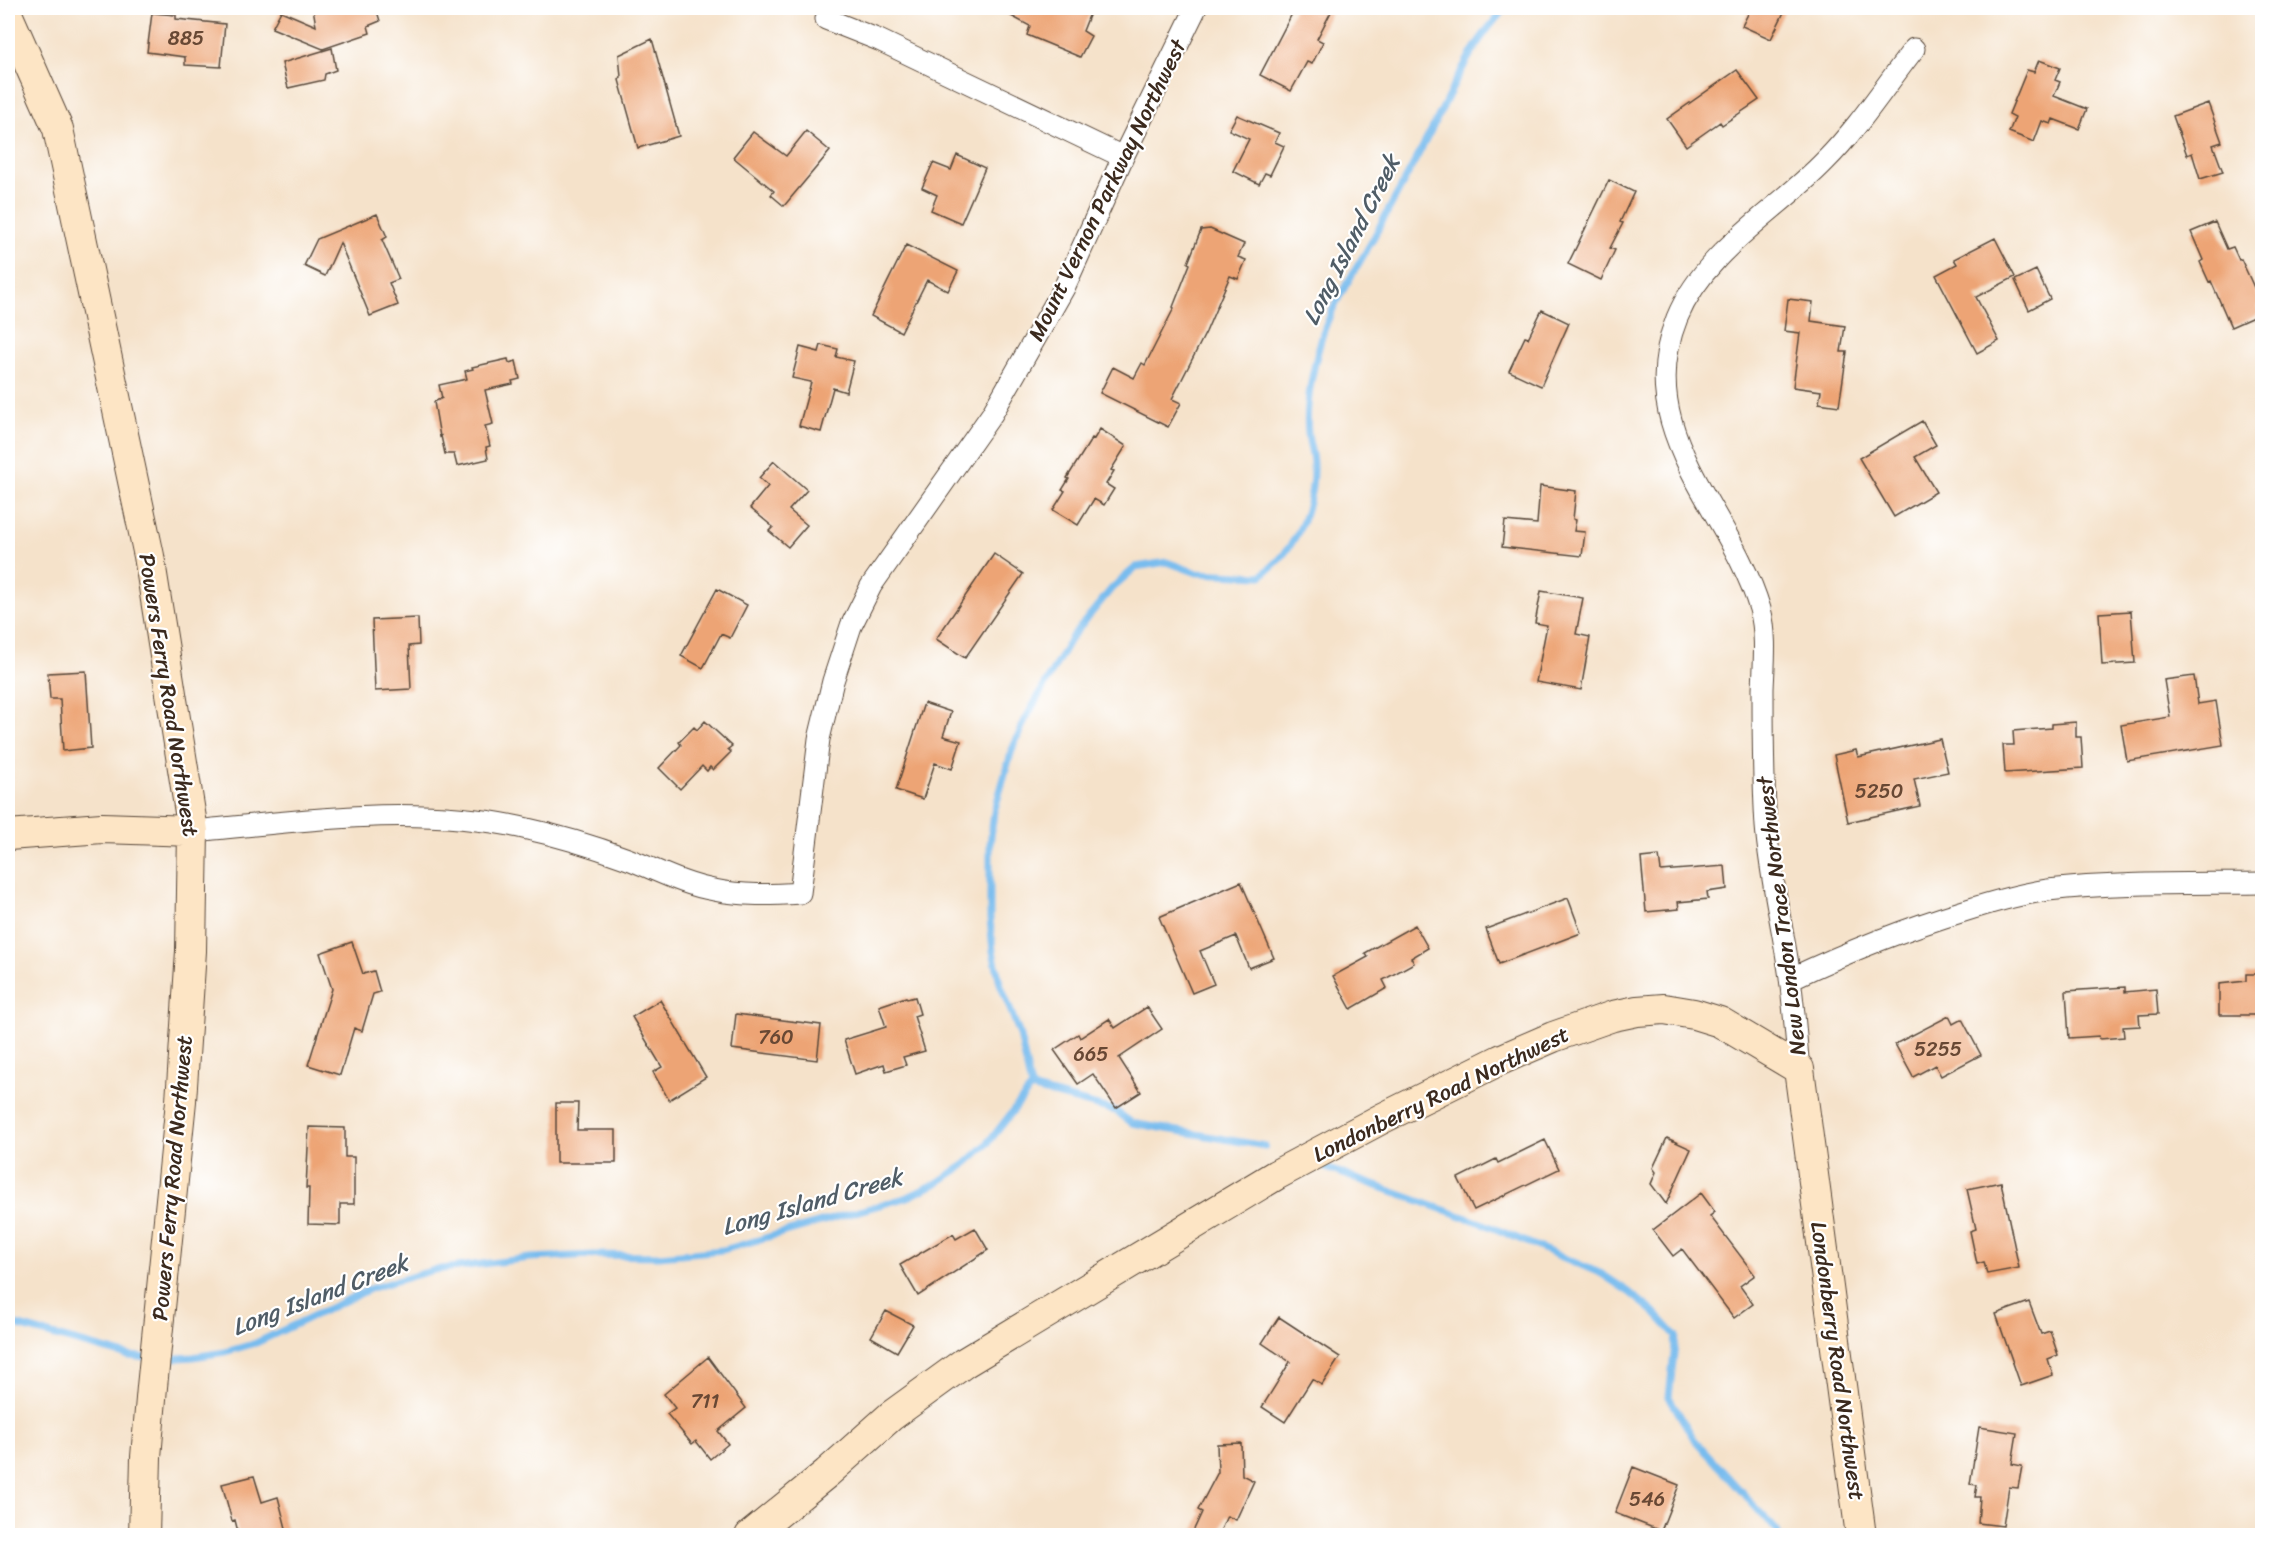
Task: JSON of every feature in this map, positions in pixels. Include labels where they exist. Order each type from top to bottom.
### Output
[{"type":"street","name":"Mount Vernon Parkway Northwest","points":[[193,831],[377,814],[466,818],[564,838],[713,890],[759,896],[800,893],[819,739],[833,681],[851,626],[871,586],[992,414],[1064,288],[1123,156],[1196,8]]},
{"type":"street","name":"Powers Ferry Road Northwest","points":[[8,16],[58,129],[149,556],[193,831],[191,951],[182,1101],[152,1388],[146,1457],[144,1536]]},
{"type":"street","points":[[826,19],[879,40],[1123,156]]},
{"type":"street","name":"New London Trace Northwest","points":[[1799,1069],[1790,979],[1771,869],[1766,825],[1763,760],[1764,640],[1761,613],[1746,570],[1676,442],[1667,407],[1666,365],[1677,318],[1700,277],[1721,254],[1826,161],[1914,49]]},
{"type":"street","points":[[8,835],[102,828],[193,831]]},
{"type":"street","points":[[1790,979],[1855,949],[1921,924],[1996,901],[2047,890],[2122,884],[2262,883]]},
{"type":"street","name":"Londonberry Road Northwest","points":[[750,1536],[827,1473],[891,1416],[964,1364],[1276,1175],[1383,1118],[1532,1046],[1612,1016],[1664,1009],[1694,1014],[1720,1022],[1799,1069],[1861,1536]]},
{"type":"building","points":[[313,8],[376,8],[380,21],[368,26],[370,33],[323,49],[272,28],[281,11],[316,26]]},
{"type":"building","points":[[996,8],[1092,8],[1083,31],[1091,36],[1080,57],[1027,35],[1030,26]]},
{"type":"building","points":[[1295,8],[1333,8],[1317,39],[1323,42],[1312,64],[1307,62],[1291,91],[1260,75]]},
{"type":"building","points":[[1751,8],[1786,8],[1771,39],[1742,26]]},
{"type":"building","points":[[152,13],[176,15],[176,19],[225,24],[221,67],[185,65],[185,57],[147,52]]},
{"type":"building","points":[[652,39],[679,136],[638,148],[619,80],[621,77],[619,55]]},
{"type":"building","points":[[332,48],[336,70],[325,74],[324,80],[288,88],[282,63]]},
{"type":"building","points":[[2039,60],[2060,68],[2055,80],[2060,82],[2054,96],[2087,109],[2079,129],[2053,119],[2051,124],[2042,121],[2034,142],[2009,132],[2015,117],[2009,114],[2027,70],[2034,72]]},
{"type":"building","points":[[1737,70],[1759,100],[1722,125],[1720,122],[1686,146],[1667,119]]},
{"type":"building","points":[[2208,103],[2222,142],[2213,145],[2223,172],[2200,179],[2192,153],[2187,155],[2173,116]]},
{"type":"building","points":[[1237,115],[1279,133],[1275,142],[1284,146],[1270,175],[1265,173],[1259,184],[1233,171],[1249,139],[1229,130]]},
{"type":"building","points":[[806,131],[830,151],[784,206],[771,195],[774,191],[733,157],[753,132],[786,156]]},
{"type":"building","points":[[957,155],[985,168],[961,223],[931,210],[937,195],[922,188],[933,163],[951,170]]},
{"type":"building","points":[[1609,180],[1634,192],[1620,222],[1623,223],[1610,248],[1615,250],[1601,280],[1568,264]]},
{"type":"building","points":[[377,214],[387,237],[382,240],[399,279],[389,283],[398,305],[370,316],[340,243],[325,276],[304,266],[317,239]]},
{"type":"building","points":[[2215,222],[2227,249],[2233,247],[2239,260],[2241,259],[2262,305],[2257,307],[2260,314],[2231,327],[2200,262],[2203,260],[2191,232]]},
{"type":"building","points":[[1210,229],[1244,244],[1238,257],[1246,260],[1238,279],[1230,276],[1206,332],[1172,399],[1181,403],[1168,427],[1100,393],[1113,367],[1134,378],[1142,363],[1145,365],[1174,308],[1201,230]]},
{"type":"building","points":[[1995,238],[2015,277],[1976,297],[1999,341],[1977,353],[1936,275],[1957,264],[1954,259]]},
{"type":"building","points":[[906,245],[958,271],[948,291],[927,280],[901,332],[871,316]]},
{"type":"building","points":[[2036,270],[2050,299],[2029,310],[2015,280]]},
{"type":"building","points":[[1788,299],[1813,302],[1811,321],[1845,326],[1841,352],[1847,352],[1839,406],[1819,403],[1821,391],[1793,387],[1800,333],[1784,331]]},
{"type":"building","points":[[1542,310],[1569,323],[1541,386],[1509,371],[1525,337],[1528,338]]},
{"type":"building","points":[[821,345],[838,349],[836,357],[854,361],[846,392],[833,388],[821,432],[799,426],[811,382],[792,378],[800,347],[819,352]]},
{"type":"building","points":[[508,359],[509,363],[516,361],[520,379],[512,381],[513,384],[485,390],[493,424],[485,426],[490,446],[486,447],[488,459],[457,466],[454,454],[445,454],[440,437],[434,402],[442,398],[439,385],[467,379],[465,371],[473,369],[472,367]]},
{"type":"building","points":[[1922,421],[1936,445],[1915,457],[1936,492],[1894,517],[1859,458]]},
{"type":"building","points":[[1100,429],[1126,446],[1111,470],[1114,471],[1106,484],[1114,489],[1104,505],[1094,499],[1078,525],[1053,510],[1065,491],[1062,490],[1069,479],[1067,478]]},
{"type":"building","points":[[774,461],[807,490],[789,510],[807,525],[788,547],[769,531],[773,527],[750,508],[768,486],[759,478]]},
{"type":"building","points":[[1540,486],[1576,491],[1574,531],[1585,532],[1582,556],[1502,547],[1505,521],[1537,524]]},
{"type":"building","points":[[994,554],[1023,574],[965,658],[936,639]]},
{"type":"building","points":[[717,589],[747,605],[730,638],[721,634],[703,668],[681,656]]},
{"type":"building","points":[[1541,591],[1583,598],[1576,634],[1590,637],[1581,690],[1536,682],[1547,625],[1535,623]]},
{"type":"building","points":[[2131,611],[2135,663],[2102,665],[2099,613]]},
{"type":"building","points":[[418,618],[419,645],[409,646],[411,689],[375,691],[372,620]]},
{"type":"building","points":[[86,671],[91,748],[63,751],[60,699],[50,699],[48,673]]},
{"type":"building","points":[[2194,676],[2198,704],[2216,701],[2223,745],[2127,761],[2121,725],[2170,717],[2164,680]]},
{"type":"building","points":[[924,703],[951,712],[943,736],[961,741],[952,769],[935,763],[923,799],[896,790]]},
{"type":"building","points":[[705,721],[732,746],[728,749],[731,752],[713,770],[710,767],[707,771],[702,766],[680,789],[659,768],[681,745],[679,742],[694,727],[697,730]]},
{"type":"building","points":[[2076,722],[2076,737],[2081,737],[2083,768],[2005,773],[2003,745],[2014,745],[2013,731],[2052,728],[2052,724]]},
{"type":"building","points":[[1940,739],[1948,772],[1914,779],[1920,806],[1848,822],[1834,755],[1856,750],[1858,757]]},
{"type":"building","points":[[1659,856],[1661,871],[1725,866],[1727,889],[1707,892],[1708,899],[1678,902],[1679,909],[1646,912],[1641,858]]},
{"type":"building","points":[[1241,882],[1274,958],[1249,968],[1236,936],[1200,951],[1214,984],[1192,993],[1159,917]]},
{"type":"building","points":[[1568,898],[1581,933],[1499,964],[1486,929]]},
{"type":"building","points":[[1415,925],[1428,948],[1411,958],[1414,963],[1383,980],[1387,988],[1351,1009],[1333,976],[1368,957],[1365,953]]},
{"type":"building","points":[[352,942],[363,974],[374,971],[380,992],[373,994],[362,1031],[354,1028],[340,1075],[308,1065],[332,989],[320,953]]},
{"type":"building","points":[[2246,974],[2262,974],[2262,1015],[2219,1015],[2219,984],[2246,981]]},
{"type":"building","points":[[2125,987],[2125,992],[2156,989],[2158,1014],[2139,1015],[2140,1026],[2123,1027],[2124,1037],[2069,1038],[2066,991]]},
{"type":"building","points":[[906,997],[907,999],[915,997],[920,1014],[914,1016],[925,1051],[903,1057],[906,1065],[886,1071],[884,1064],[855,1074],[844,1040],[886,1027],[879,1006]]},
{"type":"building","points":[[660,1000],[706,1077],[669,1100],[653,1072],[662,1067],[632,1017]]},
{"type":"building","points":[[1147,1007],[1162,1029],[1119,1058],[1141,1092],[1116,1108],[1093,1074],[1078,1084],[1054,1050],[1078,1034],[1080,1038],[1109,1019],[1115,1028]]},
{"type":"building","points":[[736,1014],[821,1025],[817,1060],[732,1049]]},
{"type":"building","points":[[1949,1016],[1953,1024],[1962,1019],[1981,1055],[1941,1076],[1935,1065],[1913,1077],[1895,1044]]},
{"type":"building","points":[[556,1103],[578,1103],[577,1130],[616,1130],[616,1163],[556,1163]]},
{"type":"building","points":[[309,1127],[345,1128],[345,1157],[354,1157],[354,1204],[340,1204],[340,1225],[308,1224],[309,1188],[306,1188]]},
{"type":"building","points":[[1667,1138],[1691,1149],[1666,1204],[1651,1184],[1656,1172],[1653,1168]]},
{"type":"building","points":[[1545,1140],[1559,1169],[1474,1210],[1458,1178],[1496,1159],[1498,1163]]},
{"type":"building","points":[[2001,1182],[2019,1268],[1987,1274],[1984,1262],[1977,1264],[1970,1231],[1976,1229],[1967,1189]]},
{"type":"building","points":[[1701,1193],[1715,1212],[1710,1216],[1755,1275],[1740,1286],[1753,1304],[1734,1318],[1682,1249],[1673,1256],[1653,1230]]},
{"type":"building","points":[[975,1228],[988,1250],[918,1296],[900,1265],[953,1234],[956,1239]]},
{"type":"building","points":[[2029,1302],[2041,1334],[2050,1331],[2058,1355],[2048,1359],[2053,1375],[2021,1386],[1996,1314]]},
{"type":"building","points":[[886,1311],[913,1325],[897,1352],[871,1337]]},
{"type":"building","points":[[1279,1317],[1340,1357],[1322,1385],[1312,1379],[1285,1422],[1262,1407],[1290,1362],[1262,1343]]},
{"type":"building","points":[[708,1357],[746,1408],[718,1431],[728,1444],[710,1459],[696,1441],[692,1444],[667,1414],[675,1408],[664,1394]]},
{"type":"building","points":[[1979,1427],[2017,1433],[2012,1464],[2022,1466],[2018,1488],[2009,1487],[2003,1526],[1978,1523],[1980,1497],[1975,1497],[1977,1485],[1970,1484]]},
{"type":"building","points":[[1241,1443],[1242,1475],[1254,1481],[1236,1520],[1227,1516],[1218,1536],[1191,1536],[1202,1512],[1198,1510],[1218,1472],[1217,1444]]},
{"type":"building","points":[[1633,1467],[1679,1485],[1661,1531],[1615,1513]]},
{"type":"building","points":[[254,1476],[262,1502],[278,1497],[288,1536],[239,1536],[235,1520],[232,1521],[222,1484]]},
{"type":"waterway","name":"Long Island Creek","points":[[162,1359],[225,1352],[256,1343],[372,1288],[434,1270],[530,1258],[594,1255],[659,1256],[723,1250],[908,1197],[937,1183],[964,1165],[988,1143],[1031,1088],[1020,1035],[1000,983],[993,951],[990,919],[990,844],[994,812],[1012,750],[1025,720],[1071,638],[1112,588],[1136,567],[1167,562],[1197,573],[1261,576],[1279,560],[1291,544],[1302,523],[1312,488],[1313,461],[1307,422],[1309,398],[1326,326],[1338,299],[1400,189],[1469,56],[1495,19],[1506,8]]},
{"type":"waterway","points":[[1031,1088],[1116,1111],[1132,1123],[1265,1146]]},
{"type":"waterway","points":[[1326,1168],[1484,1224],[1602,1274],[1654,1312],[1676,1336],[1669,1397],[1694,1439],[1779,1536]]},
{"type":"waterway","name":"Long Island Creek","points":[[8,1323],[129,1356],[148,1358]]}]
